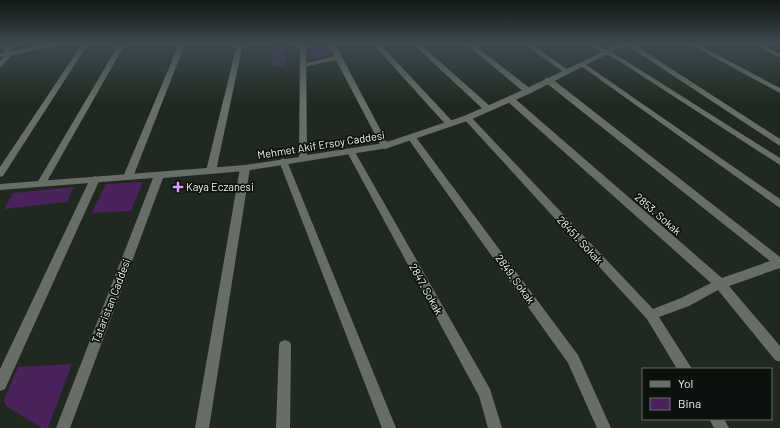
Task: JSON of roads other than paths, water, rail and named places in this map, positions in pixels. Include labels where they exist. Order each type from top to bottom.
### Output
[{"type":"street","points":[[0,174],[72,64]]},
{"type":"street","points":[[42,183],[111,64]]},
{"type":"street","points":[[128,177],[174,64]]},
{"type":"street","points":[[211,170],[235,64]]},
{"type":"street","points":[[303,160],[303,65],[308,64]]},
{"type":"street","points":[[342,64],[385,146]]},
{"type":"street","points":[[394,64],[450,124]]},
{"type":"street","points":[[438,64],[488,108]]},
{"type":"street","points":[[494,64],[528,91]]},
{"type":"street","points":[[556,64],[567,72]]},
{"type":"street","name":"Mehmet Akif Ersoy Caddesi","points":[[0,187],[245,168],[385,146],[467,118],[528,91],[548,80],[587,64]]},
{"type":"street","points":[[627,64],[780,162]]},
{"type":"street","points":[[659,64],[780,143]]},
{"type":"street","points":[[729,64],[780,91]]},
{"type":"street","points":[[583,66],[780,204]]},
{"type":"street","points":[[548,80],[780,262]]},
{"type":"street","name":"2853. Sokak","points":[[510,99],[720,284],[780,356]]},
{"type":"street","name":"28451. Sokak","points":[[467,118],[651,316],[684,368]]},
{"type":"street","name":"2849. Sokak","points":[[412,138],[573,359],[604,428]]},
{"type":"street","name":"2847. Sokak","points":[[350,152],[485,394],[495,428]]},
{"type":"street","points":[[283,162],[389,428]]},
{"type":"street","points":[[202,428],[245,168]]},
{"type":"street","name":"Tataristan Caddesi","points":[[63,428],[159,175]]},
{"type":"street","points":[[0,384],[95,179]]},
{"type":"street","points":[[651,316],[685,302],[720,284],[780,262]]},
{"type":"street","points":[[283,428],[285,346]]},
{"type":"place","name":"Kaya Eczanesi","points":[[178,187]]}]
